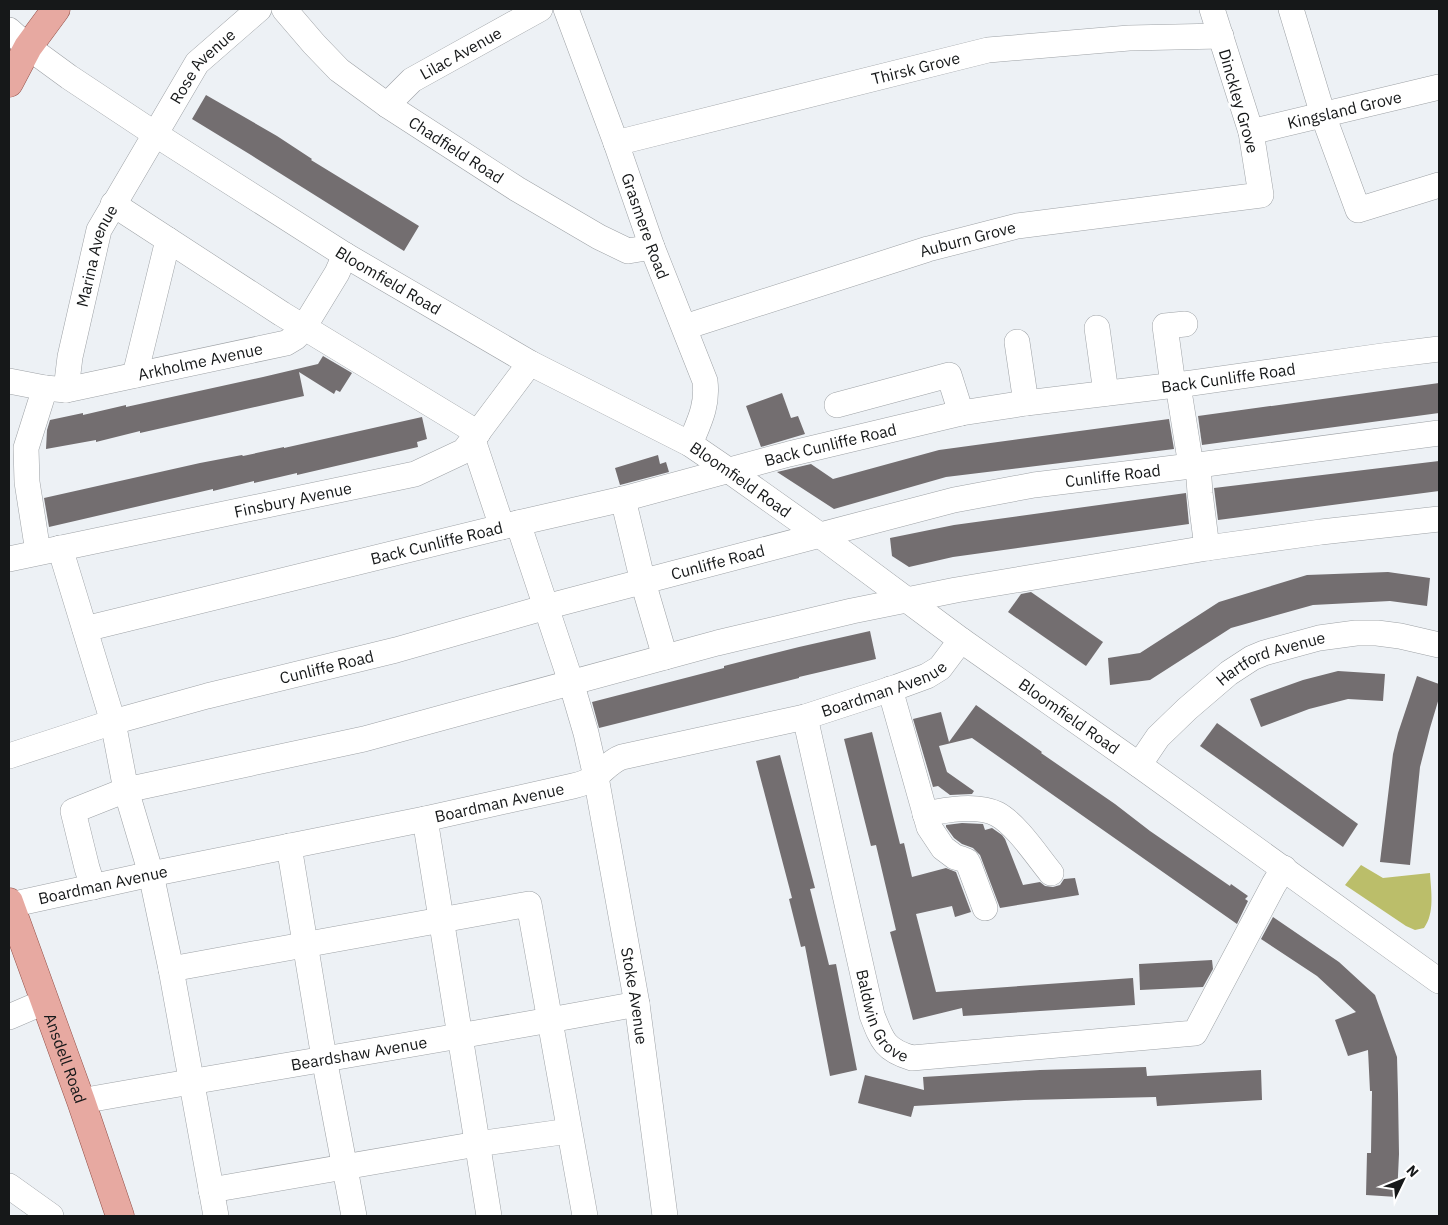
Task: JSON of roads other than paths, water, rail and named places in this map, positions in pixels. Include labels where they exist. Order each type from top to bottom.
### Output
[{"type":"main road","points":[[9,83],[18,39],[56,9]]},
{"type":"main road","name":"Ansdell Road","points":[[9,904],[120,1216]]},
{"type":"street","name":"Rose Avenue","points":[[155,134],[197,63],[259,9]]},
{"type":"street","name":"Chadfield Road","points":[[284,9],[339,70],[387,105],[516,189],[599,237],[628,251],[652,246]]},
{"type":"street","name":"Lilac Avenue","points":[[387,105],[412,80],[540,9]]},
{"type":"street","name":"Grasmere Road","points":[[566,9],[652,246],[705,381],[707,395],[690,444]]},
{"type":"street","name":"Dinckley Grove","points":[[1212,9],[1251,132],[1261,195]]},
{"type":"street","points":[[1291,9],[1323,114],[1358,210],[1439,185]]},
{"type":"street","name":"Thirsk Grove","points":[[616,143],[988,50],[1129,38],[1220,36]]},
{"type":"street","name":"Bloomfield Road","points":[[18,39],[69,78],[345,255],[530,363],[690,444],[821,536],[961,640],[1284,868],[1439,981]]},
{"type":"street","name":"Kingsland Grove","points":[[1251,132],[1439,87]]},
{"type":"street","name":"Marina Avenue","points":[[155,134],[99,230],[70,357],[26,448],[27,482],[49,550],[84,629],[113,722],[126,790],[151,874],[171,969],[216,1216]]},
{"type":"street","name":"Auburn Grove","points":[[685,327],[928,249],[1017,226],[1261,195]]},
{"type":"street","points":[[113,204],[475,437]]},
{"type":"street","points":[[135,375],[168,240]]},
{"type":"street","name":"Arkholme Avenue","points":[[9,381],[55,389],[135,375],[286,343],[296,337],[304,327],[337,273],[345,255]]},
{"type":"street","points":[[1185,324],[1165,326],[1200,493],[1207,548]]},
{"type":"street","points":[[1096,328],[1106,393]]},
{"type":"street","points":[[1017,342],[1026,403]]},
{"type":"street","name":"Back Cunliffe Road","points":[[84,629],[623,499],[789,454],[961,413],[1439,349]]},
{"type":"street","name":"Finsbury Avenue","points":[[9,559],[415,474],[464,451],[530,363]]},
{"type":"street","points":[[837,405],[949,374],[961,413]]},
{"type":"street","name":"Cunliffe Road","points":[[9,756],[113,722],[207,696],[396,650],[546,607],[954,500],[1048,483],[1194,466],[1439,433]]},
{"type":"street","name":"Stoke Avenue","points":[[475,437],[510,525],[546,607],[586,733],[596,776],[638,1004],[664,1216]]},
{"type":"street","points":[[623,499],[643,582],[665,656]]},
{"type":"street","points":[[94,888],[73,811],[126,790],[364,739],[665,656],[852,611],[956,590],[1207,548],[1321,532],[1439,519]]},
{"type":"street","name":"Hartford Avenue","points":[[1139,765],[1158,737],[1187,708],[1229,673],[1252,658],[1264,653],[1319,638],[1356,633],[1400,636],[1439,645]]},
{"type":"street","name":"Boardman Avenue","points":[[9,904],[424,819],[586,783],[614,760],[622,757],[805,717],[927,676],[940,668],[961,640]]},
{"type":"street","points":[[890,689],[929,827],[943,848],[955,857],[967,861],[985,908]]},
{"type":"street","name":"Baldwin Grove","points":[[805,717],[872,1015],[878,1032],[887,1046],[899,1054],[912,1058],[1195,1034],[1284,868]]},
{"type":"street","points":[[925,814],[950,809],[981,809],[994,813],[1006,820],[1051,873]]},
{"type":"street","points":[[424,819],[489,1216]]},
{"type":"street","points":[[289,846],[324,1058],[354,1216]]},
{"type":"street","points":[[171,969],[529,904],[585,1216]]},
{"type":"street","points":[[9,1017],[44,1002]]},
{"type":"street","name":"Beardshaw Avenue","points":[[81,1102],[638,1004]]},
{"type":"street","points":[[212,1190],[477,1144],[570,1131]]},
{"type":"street","points":[[9,1186],[51,1216]]}]
